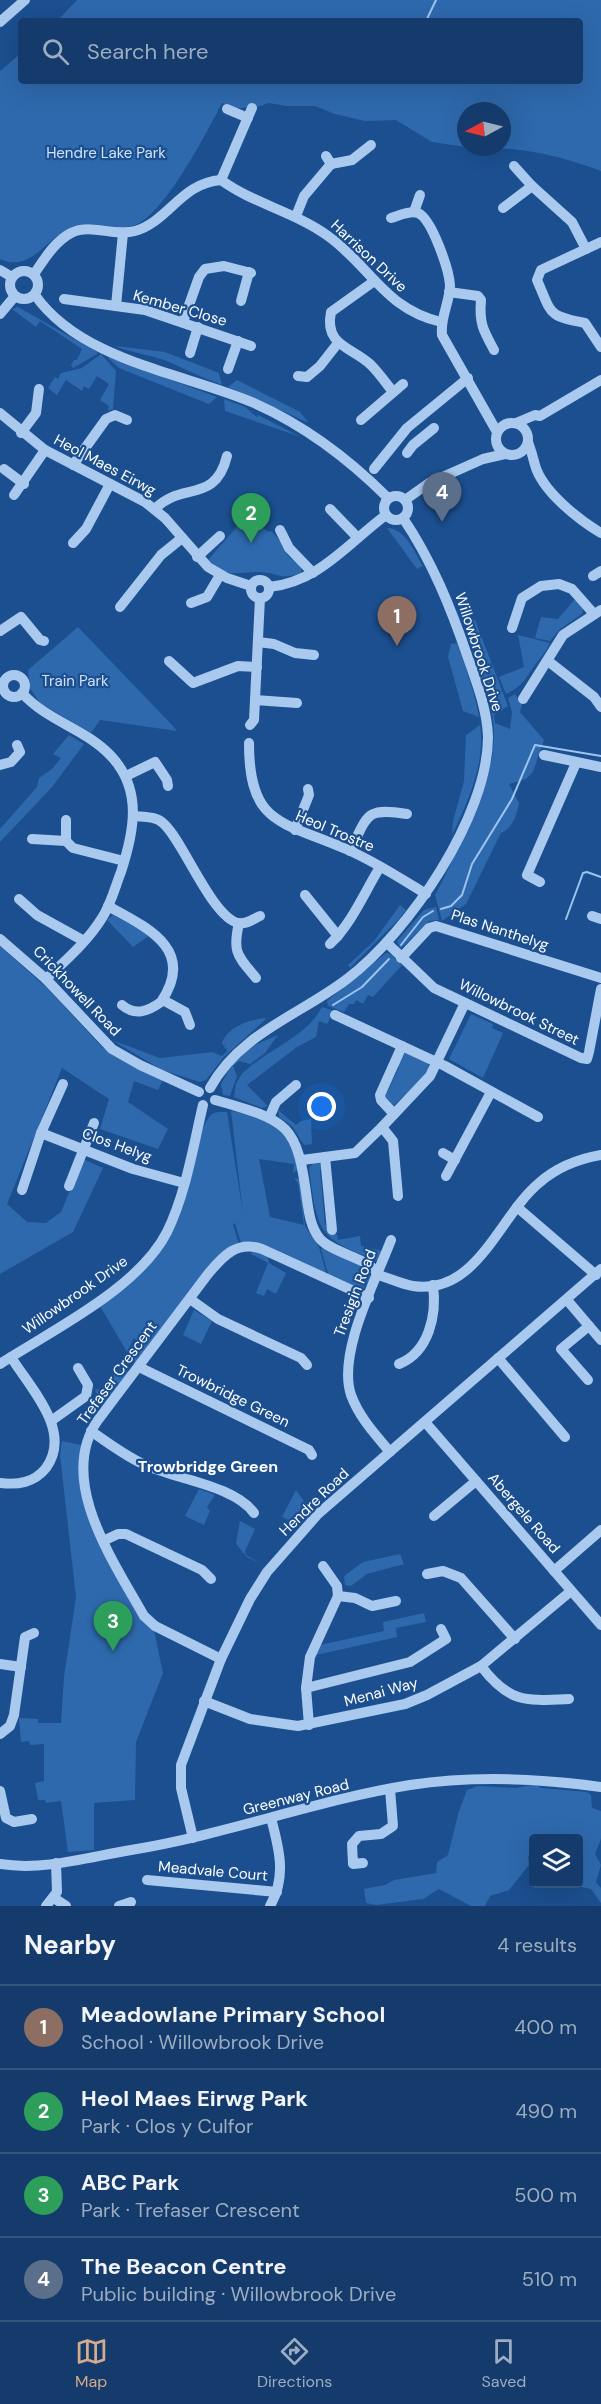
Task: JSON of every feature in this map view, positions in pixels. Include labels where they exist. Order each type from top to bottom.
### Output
[{"type":"street","points":[[0,22],[19,2]]},
{"type":"street","points":[[33,274],[51,249],[69,234],[79,230],[123,233],[146,226],[193,189],[221,180],[250,113],[227,109]]},
{"type":"street","points":[[296,216],[304,196],[329,160],[352,160],[371,145]]},
{"type":"street","points":[[514,166],[532,186],[572,222],[586,249]]},
{"type":"street","name":"Harrison Drive","points":[[221,180],[231,187],[296,216],[330,237],[373,282],[407,310],[441,322]]},
{"type":"street","points":[[503,208],[532,186]]},
{"type":"street","points":[[414,213],[420,195]]},
{"type":"street","points":[[391,218],[414,213],[425,219],[432,228],[448,274],[449,292],[441,322],[442,335],[448,348],[489,413],[513,423],[528,438],[535,466],[560,502],[575,516],[601,533]]},
{"type":"street","points":[[116,306],[123,233]]},
{"type":"street","points":[[601,242],[541,270],[537,280],[552,314],[558,318],[585,323],[601,347]]},
{"type":"street","points":[[183,322],[199,277],[205,269],[224,266],[250,273],[241,301]]},
{"type":"street","points":[[0,270],[12,277]]},
{"type":"street","points":[[25,271],[33,274],[38,282],[35,295],[27,300],[15,296],[10,289],[12,277],[25,271]]},
{"type":"street","points":[[373,282],[331,312],[330,332],[338,342],[370,364],[393,392]]},
{"type":"street","points":[[449,292],[478,296],[481,300],[479,316],[482,328],[494,350]]},
{"type":"street","points":[[35,295],[61,324],[97,346],[251,402],[295,423],[337,452],[388,498]]},
{"type":"street","points":[[0,314],[15,296]]},
{"type":"street","name":"Kember Close","points":[[64,299],[145,310],[251,346]]},
{"type":"street","points":[[190,353],[198,327]]},
{"type":"street","points":[[228,369],[238,341]]},
{"type":"street","points":[[298,376],[307,378],[320,366],[338,342]]},
{"type":"street","points":[[374,469],[401,434],[468,378]]},
{"type":"street","points":[[518,455],[540,416],[601,380]]},
{"type":"street","points":[[361,420],[403,384]]},
{"type":"street","points":[[21,433],[36,413],[39,389]]},
{"type":"street","name":"Heol Maes Eirwg","points":[[0,413],[21,433],[45,450],[155,509],[197,557],[220,575],[251,586]]},
{"type":"street","points":[[489,413],[488,418],[497,436],[498,448],[505,454]]},
{"type":"street","points":[[73,465],[106,419],[115,415],[127,420]]},
{"type":"street","points":[[483,459],[497,436],[513,423],[535,415],[540,416]]},
{"type":"street","points":[[401,434],[410,449],[434,428]]},
{"type":"street","points":[[14,495],[24,484],[45,450]]},
{"type":"street","points":[[405,500],[429,483],[483,459],[505,454],[518,455],[535,466]]},
{"type":"street","points":[[155,509],[172,495],[199,491],[210,486],[225,465],[227,456]]},
{"type":"street","points":[[4,469],[24,484]]},
{"type":"street","points":[[73,543],[86,529],[110,484]]},
{"type":"street","points":[[399,496],[405,500],[408,510],[404,518],[393,520],[386,515],[383,508],[388,498],[399,496]]},
{"type":"street","points":[[330,509],[357,537]]},
{"type":"street","points":[[269,587],[295,582],[327,565],[357,537],[386,515]]},
{"type":"street","name":"Willowbrook Drive","points":[[210,1088],[222,1068],[241,1048],[347,979],[387,943],[426,894],[456,840],[481,784],[486,759],[487,727],[481,696],[442,587],[422,546],[404,518]]},
{"type":"street","points":[[280,530],[290,548],[313,573]]},
{"type":"street","points":[[197,557],[220,536]]},
{"type":"street","points":[[120,608],[161,555],[182,538]]},
{"type":"street","points":[[191,603],[207,597],[220,575]]},
{"type":"street","points":[[261,579],[269,587],[266,596],[260,598],[253,595],[251,586],[254,581],[261,579]]},
{"type":"street","points":[[512,628],[522,598],[541,586],[559,584],[572,589],[598,612],[563,636],[523,699]]},
{"type":"street","points":[[250,725],[254,720],[260,598]]},
{"type":"street","points":[[0,631],[21,617],[40,640],[44,641]]},
{"type":"street","points":[[258,642],[274,644],[295,653],[314,655]]},
{"type":"street","points":[[170,661],[193,683],[238,666],[257,667]]},
{"type":"street","points":[[549,661],[589,692],[601,707]]},
{"type":"street","points":[[3,673],[22,679],[24,686],[22,693],[15,697],[3,696],[3,673]]},
{"type":"street","points":[[22,693],[45,714],[110,755],[126,776],[131,791],[134,816],[124,861],[108,906],[84,942],[46,979]]},
{"type":"street","points":[[255,700],[297,703]]},
{"type":"street","name":"Heol Trostre","points":[[249,743],[249,774],[259,800],[272,817],[295,830],[350,851],[426,894]]},
{"type":"street","points":[[0,765],[17,758],[20,752],[17,745]]},
{"type":"street","points":[[544,755],[576,764],[601,767]]},
{"type":"street","points":[[126,776],[155,762],[167,780],[168,786]]},
{"type":"street","points":[[540,882],[527,875],[576,764]]},
{"type":"street","points":[[295,830],[309,795],[308,789]]},
{"type":"street","points":[[350,851],[365,821],[375,812],[387,810],[407,814]]},
{"type":"street","points":[[134,816],[153,818],[165,825],[200,881],[229,917],[239,923],[249,922],[260,916]]},
{"type":"street","points":[[66,820],[66,841]]},
{"type":"street","points":[[32,839],[66,841],[73,848],[124,861]]},
{"type":"street","points":[[305,895],[334,940],[350,922],[361,898],[380,867]]},
{"type":"street","points":[[19,899],[38,915],[84,942]]},
{"type":"street","points":[[108,906],[149,928],[164,942],[172,965],[163,1000],[140,1012],[129,1011],[122,1005]]},
{"type":"street","points":[[239,923],[235,939],[237,952],[256,978]]},
{"type":"street","name":"Plas Nanthelyg","points":[[401,958],[429,928],[436,926],[601,978]]},
{"type":"street","name":"Crickhowell Road","points":[[0,939],[46,979],[112,1049],[140,1065],[199,1092]]},
{"type":"street","name":"Willowbrook Street","points":[[387,943],[434,988],[568,1053],[590,1060],[601,989]]},
{"type":"street","points":[[163,1000],[185,1012],[190,1025]]},
{"type":"street","points":[[302,1160],[355,1153],[382,1127],[430,1076],[465,1003]]},
{"type":"street","points":[[335,1015],[349,1014],[402,1046],[437,1062],[538,1117]]},
{"type":"street","points":[[394,1114],[381,1100],[380,1095],[402,1046]]},
{"type":"street","points":[[22,1190],[40,1133],[63,1084]]},
{"type":"street","points":[[269,1118],[276,1102],[296,1085]]},
{"type":"street","points":[[204,1088],[210,1088],[215,1092],[215,1100],[209,1106],[203,1105],[198,1098],[199,1092],[204,1088]]},
{"type":"street","points":[[446,1176],[491,1092]]},
{"type":"street","points":[[215,1100],[269,1118],[292,1137],[302,1160],[310,1216],[316,1233],[333,1249],[369,1265],[378,1275],[413,1286],[450,1281],[466,1270],[539,1182],[572,1163],[601,1155]]},
{"type":"street","name":"Willowbrook Drive","points":[[0,1364],[110,1293],[136,1273],[164,1238],[184,1183],[203,1105]]},
{"type":"street","points":[[69,1186],[94,1123]]},
{"type":"street","points":[[382,1127],[393,1141],[398,1196]]},
{"type":"street","name":"Clos Helyg","points":[[40,1133],[133,1169],[184,1183]]},
{"type":"street","points":[[443,1153],[454,1160]]},
{"type":"street","points":[[325,1157],[332,1230]]},
{"type":"street","points":[[517,1206],[598,1272]]},
{"type":"street","name":"Tresigin Road","points":[[390,1452],[357,1408],[348,1378],[352,1344],[391,1240]]},
{"type":"street","name":"Trefaser Crescent","points":[[221,1659],[148,1621],[103,1541],[81,1470],[83,1451],[91,1431],[219,1259],[234,1248],[246,1246],[262,1249],[369,1298]]},
{"type":"street","name":"Hendre Road","points":[[193,1838],[180,1775],[185,1751],[221,1659],[250,1599],[278,1558],[318,1514],[598,1272]]},
{"type":"street","points":[[399,1364],[417,1353],[431,1323],[435,1304],[433,1285]]},
{"type":"street","points":[[190,1299],[218,1319],[301,1358],[307,1365]]},
{"type":"street","points":[[567,1300],[601,1340]]},
{"type":"street","points":[[588,1380],[561,1349],[590,1326]]},
{"type":"street","points":[[0,1483],[25,1482],[44,1471],[56,1445],[51,1421],[11,1357]]},
{"type":"street","points":[[498,1358],[565,1437]]},
{"type":"street","name":"Trowbridge Green","points":[[139,1367],[309,1450],[312,1455]]},
{"type":"street","points":[[51,1421],[86,1396],[88,1385],[78,1368]]},
{"type":"street","name":"Abergele Road","points":[[425,1422],[601,1625]]},
{"type":"street","points":[[91,1431],[143,1464],[213,1488],[247,1504],[254,1513]]},
{"type":"street","points":[[434,1516],[476,1481]]},
{"type":"street","points":[[554,1571],[601,1530]]},
{"type":"street","points":[[103,1541],[118,1534],[126,1534],[202,1570],[211,1579]]},
{"type":"street","points":[[309,1725],[306,1688],[310,1657],[315,1641],[338,1596],[337,1586],[323,1566]]},
{"type":"street","points":[[427,1574],[443,1571],[461,1578],[515,1639]]},
{"type":"street","name":"Menai Way","points":[[204,1701],[260,1722],[291,1726],[309,1725],[416,1701],[481,1666],[572,1591]]},
{"type":"street","points":[[338,1596],[355,1598],[372,1606],[396,1601]]},
{"type":"street","points":[[306,1688],[410,1662],[446,1639],[441,1629]]},
{"type":"street","points":[[0,1734],[12,1721],[25,1637],[34,1633]]},
{"type":"street","points":[[0,1664],[21,1667]]},
{"type":"street","points":[[481,1666],[498,1686],[517,1699],[569,1699]]},
{"type":"street","name":"Greenway Road","points":[[0,1864],[22,1866],[56,1863],[193,1838],[390,1789],[483,1778],[544,1780],[601,1787]]},
{"type":"street","points":[[363,1863],[353,1864],[352,1844],[359,1836],[381,1834],[393,1826],[390,1789]]},
{"type":"street","points":[[0,1791],[4,1815],[10,1821],[32,1820]]},
{"type":"street","points":[[270,1906],[277,1892],[280,1853],[271,1818]]},
{"type":"street","points":[[56,1863],[58,1885],[50,1902],[66,1906]]},
{"type":"street","name":"Meadvale Court","points":[[147,1880],[277,1892]]},
{"type":"street","points":[[118,1906],[131,1902]]},
{"type":"green space","name":"Hendre Lake Park","points":[[77,0],[601,0],[601,171],[567,160],[511,150],[511,102],[457,102],[457,146],[432,142],[396,120],[365,121],[335,114],[315,106],[286,106],[269,103],[257,107],[238,108],[222,103],[170,192],[144,220],[124,227],[78,225],[61,233],[37,253],[20,262],[0,259],[0,71],[18,56],[18,84],[583,84],[583,18],[60,18]]},
{"type":"green space","points":[[18,307],[97,354],[73,368],[71,365],[74,360],[77,360],[82,349],[40,321],[36,327],[12,309]]},
{"type":"green space","points":[[115,346],[165,352],[219,373],[222,385],[162,360]]},
{"type":"green space","points":[[101,354],[116,371],[113,409],[108,411],[109,406],[100,400],[109,384],[97,376],[89,389],[84,386],[82,391],[66,380],[57,395],[48,388],[55,377],[58,379],[61,373],[82,368]]},
{"type":"green space","points":[[108,358],[217,397],[209,404],[119,368]]},
{"type":"green space","points":[[237,380],[300,412],[309,423],[228,387]]},
{"type":"green space","points":[[224,399],[245,407],[257,417],[258,415],[301,437],[225,411]]},
{"type":"green space","points":[[248,514],[268,532],[271,531],[280,541],[288,556],[302,567],[301,573],[284,576],[265,572],[232,573],[221,570],[208,560]]},
{"type":"green space","points":[[387,528],[399,532],[404,537],[423,566],[417,569]]},
{"type":"green space","points":[[576,598],[583,610],[582,614],[560,629],[550,641],[535,638],[541,617],[558,619]]},
{"type":"green space","points":[[459,609],[475,620],[508,706],[494,715],[495,723],[510,729],[512,712],[508,698],[515,694],[522,705],[520,712],[544,740],[533,772],[526,779],[509,784],[519,803],[514,820],[509,828],[501,833],[466,904],[442,921],[435,895],[487,779],[494,731],[491,706],[475,665],[480,657],[472,632]]},
{"type":"green space","name":"Train Park","points":[[78,627],[177,731],[100,720],[91,733],[40,703],[30,688],[28,670]]},
{"type":"green space","points":[[518,635],[550,643],[522,683],[506,694],[499,677],[524,667]]},
{"type":"green space","points":[[457,643],[475,697],[479,717],[463,711],[448,657],[451,644]]},
{"type":"green space","points":[[480,725],[480,759],[465,806],[452,835],[453,821],[464,781],[466,735]]},
{"type":"green space","points":[[69,735],[84,744],[52,787],[0,842],[0,829],[37,787],[39,778],[52,769],[61,758],[53,754]]},
{"type":"green space","points":[[400,905],[406,910],[399,919],[350,968],[348,965],[374,941]]},
{"type":"green space","points":[[436,907],[439,920],[429,921],[400,949],[397,941],[424,910]]},
{"type":"green space","points":[[113,915],[150,935],[133,947],[107,920]]},
{"type":"green space","points":[[0,946],[47,988],[103,1048],[163,1080],[158,1090],[134,1081],[128,1102],[168,1129],[158,1149],[100,1129],[109,1099],[62,1068],[7,1204],[27,1222],[46,1223],[61,1212],[83,1159],[103,1168],[73,1232],[0,1274]]},
{"type":"green space","points":[[386,953],[402,965],[373,997],[368,995],[363,1004],[356,1000],[354,1004],[349,1004],[344,1012],[328,1006],[327,1001]]},
{"type":"green space","points":[[322,1007],[334,1011],[327,1024],[319,1021],[316,1037],[297,1047],[247,1085],[268,1106],[262,1108],[234,1097],[236,1084],[241,1075],[296,1036],[315,1018]]},
{"type":"green space","points":[[471,1014],[493,1024],[492,1028],[503,1033],[483,1078],[449,1059]]},
{"type":"green space","points":[[267,1018],[224,1057],[206,1080],[200,1082],[162,1070],[112,1040],[160,1058],[212,1052],[222,1056],[227,1051],[224,1041],[226,1050],[222,1043],[229,1032],[247,1022]]},
{"type":"green space","points":[[278,1035],[265,1053],[250,1064],[239,1061],[233,1066],[237,1076],[230,1096],[223,1095],[221,1084],[232,1065],[252,1046]]},
{"type":"green space","points":[[405,1053],[428,1063],[429,1067],[424,1077],[392,1107],[384,1099],[384,1092],[388,1091],[399,1067],[398,1063]]},
{"type":"green space","points":[[278,1110],[296,1125],[301,1121],[311,1119],[312,1144],[304,1145],[292,1126],[279,1117]]},
{"type":"green space","points":[[231,1111],[247,1114],[272,1124],[290,1141],[299,1169],[293,1173],[294,1164],[259,1159],[270,1217],[304,1225],[298,1183],[294,1178],[300,1179],[305,1226],[319,1247],[327,1276],[241,1243],[235,1223],[233,1225],[239,1244],[136,1365],[128,1353],[136,1340],[134,1338],[127,1352],[100,1306],[120,1292],[151,1264],[172,1231],[187,1192],[199,1141],[211,1114],[227,1112],[243,1213]]},
{"type":"green space","points":[[320,1162],[323,1169],[320,1170],[325,1224],[337,1235],[338,1240],[360,1236],[361,1246],[382,1251],[378,1261],[343,1246],[324,1230],[318,1219],[309,1168],[313,1163]]},
{"type":"green space","points":[[323,1247],[368,1270],[371,1278],[363,1289],[329,1277],[321,1249]]},
{"type":"green space","points":[[253,1250],[268,1256],[269,1263],[286,1273],[276,1294],[267,1289],[264,1296],[256,1293],[268,1263],[251,1254]]},
{"type":"green space","points":[[194,1310],[212,1321],[201,1344],[183,1335]]},
{"type":"green space","points":[[125,1367],[129,1375],[104,1408],[95,1390],[102,1388],[107,1379]]},
{"type":"green space","points":[[62,1441],[81,1445],[79,1472],[94,1531],[154,1630],[163,1673],[136,1742],[135,1800],[94,1803],[94,1850],[68,1852],[61,1801],[46,1803],[45,1800],[38,1800],[35,1783],[44,1781],[44,1744],[30,1745],[29,1741],[21,1742],[19,1718],[38,1719],[38,1723],[61,1723],[64,1677],[76,1597],[60,1455]]},
{"type":"green space","points":[[199,1489],[215,1495],[207,1507],[210,1511],[204,1525],[185,1516]]},
{"type":"green space","points":[[296,1490],[308,1507],[295,1523],[282,1517]]},
{"type":"green space","points":[[240,1521],[255,1529],[245,1551],[246,1555],[260,1563],[247,1557],[236,1544]]},
{"type":"green space","points":[[400,1554],[404,1564],[367,1574],[351,1586],[345,1585],[344,1576],[363,1562]]},
{"type":"green space","points":[[424,1613],[426,1622],[396,1628],[397,1637],[316,1655],[320,1645],[384,1631],[383,1622]]},
{"type":"green space","points":[[535,1784],[541,1788],[587,1792],[591,1795],[592,1808],[601,1811],[601,1839],[595,1854],[601,1865],[596,1882],[601,1888],[601,1903],[591,1889],[583,1887],[583,1834],[529,1834],[529,1865],[509,1890],[490,1896],[485,1906],[471,1906],[439,1889],[423,1899],[376,1905],[366,1903],[364,1889],[385,1885],[394,1880],[436,1873],[437,1862],[448,1855],[467,1790],[478,1786],[516,1788]]},
{"type":"waterway","points":[[427,18],[436,0]]},
{"type":"waterway","points":[[441,909],[451,906],[462,895],[472,864],[512,799],[535,745],[601,756]]},
{"type":"waterway","points":[[566,919],[583,873],[587,872],[601,877]]},
{"type":"waterway","points":[[401,945],[423,917],[433,911]]},
{"type":"waterway","points":[[333,1005],[362,987],[389,959]]},
{"type":"place","name":"The Beacon Centre","points":[[442,522]]},
{"type":"place","name":"Heol Maes Eirwg Park","points":[[251,543]]},
{"type":"place","name":"Meadowlane Primary School","points":[[397,646]]},
{"type":"place","name":"ABC Park","points":[[113,1651]]},
{"type":"district","name":"Trowbridge Green","points":[[208,1466]]}]
